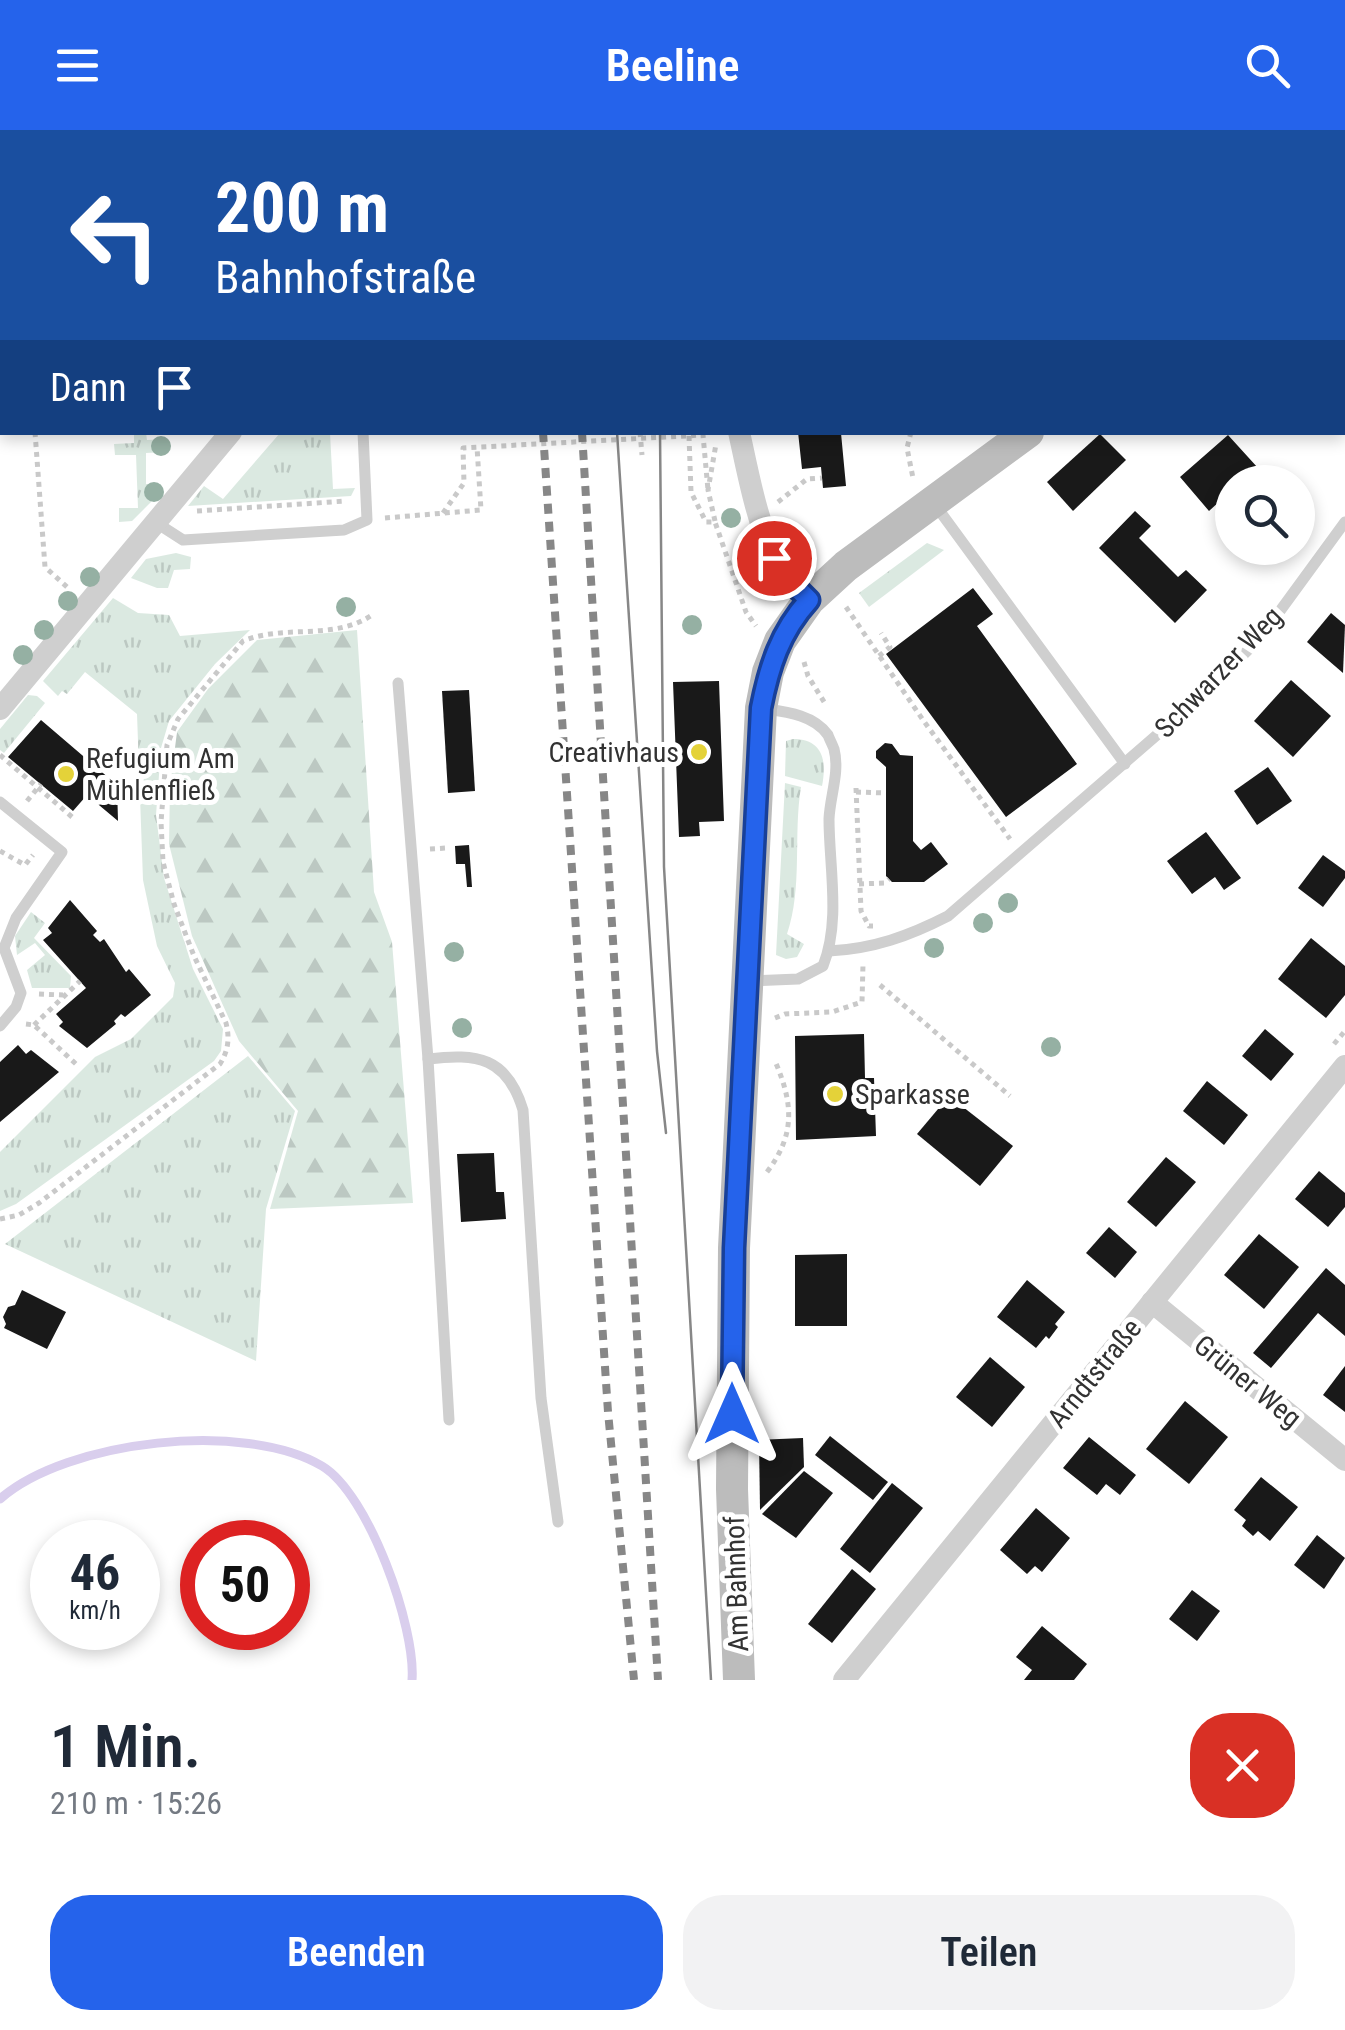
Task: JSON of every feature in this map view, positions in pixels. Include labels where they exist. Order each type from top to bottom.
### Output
[{"type":"main road","name":"Am Bahnhof","points":[[740,1680],[732,1489],[733,1338],[746,981],[761,708],[768,672],[780,641],[809,600],[923,490],[1023,435]]},
{"type":"street","points":[[0,709],[228,435]]},
{"type":"street","points":[[740,435],[774,558],[809,600]]},
{"type":"street","name":"Arndtstraße","points":[[844,1680],[1345,1066]]},
{"type":"street","name":"Grüner Weg","points":[[1152,1302],[1345,1460]]},
{"type":"lane","points":[[155,522],[183,540],[344,530],[368,520],[363,435]]},
{"type":"lane","points":[[923,490],[1126,764]]},
{"type":"lane","name":"Schwarzer Weg","points":[[829,951],[865,949],[910,936],[948,916],[1203,695],[1260,637],[1345,522]]},
{"type":"lane","points":[[398,683],[428,1058],[449,1420]]},
{"type":"lane","points":[[746,981],[798,979],[823,966],[829,951],[832,920],[829,814],[834,748],[827,733],[815,722],[761,708]]},
{"type":"lane","points":[[0,802],[62,852],[16,918],[4,948],[21,993],[16,1007],[2,1024]]},
{"type":"lane","points":[[428,1058],[476,1056],[490,1063],[510,1083],[522,1110],[541,1398],[558,1522]]},
{"type":"path","points":[[36,435],[45,567],[67,587]]},
{"type":"path","points":[[443,513],[464,483],[462,448],[703,435],[715,522],[746,612],[761,632]]},
{"type":"path","points":[[708,490],[711,460],[721,435]]},
{"type":"path","points":[[911,435],[907,448],[923,490]]},
{"type":"path","points":[[640,436],[642,455]]},
{"type":"path","points":[[689,436],[691,492],[701,516],[706,522],[715,522]]},
{"type":"path","points":[[368,520],[480,510],[477,447]]},
{"type":"path","points":[[775,504],[807,480],[822,478]]},
{"type":"path","points":[[184,512],[366,500]]},
{"type":"path","points":[[843,603],[1020,853]]},
{"type":"path","points":[[0,1219],[19,1215],[39,1202],[220,1064],[225,1055],[229,1034],[226,1024],[194,956],[163,862],[161,822],[167,745],[178,720],[243,641],[258,635],[333,630],[372,615]]},
{"type":"path","points":[[880,656],[890,647],[882,634]]},
{"type":"path","points":[[801,651],[808,676],[830,710]]},
{"type":"path","points":[[0,755],[72,816]]},
{"type":"path","points":[[771,1030],[775,1018],[784,1014],[832,1012],[862,1002],[869,926],[861,911],[858,884],[855,775]]},
{"type":"path","points":[[856,792],[886,793]]},
{"type":"path","points":[[0,852],[25,865],[40,847],[62,852]]},
{"type":"path","points":[[858,884],[884,883],[890,879]]},
{"type":"path","points":[[869,926],[887,924]]},
{"type":"path","points":[[34,1025],[80,981]]},
{"type":"path","points":[[880,986],[1010,1096]]},
{"type":"path","points":[[21,993],[66,994]]},
{"type":"path","points":[[2,1024],[34,1025],[77,1065]]},
{"type":"path","points":[[765,1175],[782,1152],[792,1110],[774,1058]]},
{"type":"green space","points":[[134,435],[146,435],[147,440],[164,439],[165,452],[146,453],[146,484],[161,484],[160,493],[132,521],[119,522],[119,508],[138,508],[136,455],[115,455],[114,444],[134,443]]},
{"type":"green space","points":[[278,435],[330,435],[333,489],[355,488],[351,496],[188,506],[204,486],[223,499]]},
{"type":"green space","points":[[927,543],[944,550],[869,607],[859,593]]},
{"type":"green space","points":[[176,553],[191,557],[190,569],[174,570],[168,588],[131,578],[146,559]]},
{"type":"green space","points":[[113,598],[138,613],[169,615],[180,636],[250,630],[215,664],[169,721],[161,748],[156,815],[164,878],[193,969],[223,1029],[221,1051],[214,1061],[16,1204],[0,1211],[0,1152],[95,1057],[131,1039],[173,997],[175,983],[157,946],[143,880],[137,714],[85,672],[67,694],[62,691],[58,696],[43,681]]},
{"type":"green space","points":[[357,630],[374,892],[392,942],[413,1203],[270,1209],[298,1111],[239,1041],[192,936],[169,844],[170,787],[177,732],[208,689],[257,640]]},
{"type":"green space","points":[[28,695],[45,703],[4,753],[0,750],[0,729]]},
{"type":"green space","points":[[786,741],[811,743],[821,753],[822,786],[785,776]]},
{"type":"green space","points":[[785,783],[801,787],[795,898],[787,934],[804,944],[797,957],[786,959],[776,955]]},
{"type":"green space","points":[[31,912],[45,923],[34,938],[71,976],[70,988],[32,988],[27,970],[45,955],[35,943],[17,955],[15,936]]},
{"type":"green space","points":[[248,1056],[295,1111],[266,1209],[256,1361],[5,1244]]},
{"type":"building","points":[[798,435],[841,435],[846,486],[823,488],[821,467],[802,469]]},
{"type":"building","points":[[1099,435],[1126,460],[1073,511],[1047,482]]},
{"type":"building","points":[[1228,435],[1255,465],[1215,465],[1215,506],[1209,511],[1180,477]]},
{"type":"building","points":[[1135,511],[1151,526],[1139,538],[1178,577],[1186,570],[1207,590],[1175,623],[1099,548]]},
{"type":"building","points":[[973,588],[993,614],[977,626],[1077,764],[1006,817],[886,654]]},
{"type":"building","points":[[1331,613],[1345,625],[1343,673],[1307,642]]},
{"type":"building","points":[[1291,680],[1331,716],[1293,757],[1254,721]]},
{"type":"building","name":"Creativhaus","points":[[719,681],[724,821],[699,822],[700,836],[679,837],[673,682]]},
{"type":"building","points":[[469,690],[475,791],[448,793],[442,691]]},
{"type":"building","name":"Refugium Am Mühlenfließ","points":[[41,720],[117,785],[118,821],[87,795],[73,811],[8,757]]},
{"type":"building","points":[[885,743],[892,744],[900,755],[913,756],[913,841],[921,850],[931,842],[948,864],[924,882],[892,882],[886,876],[886,767],[876,758],[876,751]]},
{"type":"building","points":[[1268,767],[1292,801],[1257,825],[1234,791]]},
{"type":"building","points":[[1206,832],[1241,878],[1224,890],[1215,877],[1192,894],[1167,861]]},
{"type":"building","points":[[469,845],[472,887],[467,887],[465,864],[456,864],[455,846]]},
{"type":"building","points":[[1323,855],[1345,871],[1345,878],[1323,907],[1298,888]]},
{"type":"building","points":[[70,900],[97,931],[93,935],[100,942],[104,939],[126,972],[129,969],[151,995],[125,1017],[121,1014],[114,1021],[116,1024],[87,1048],[59,1026],[63,1022],[56,1014],[86,988],[43,940],[52,933],[48,928]]},
{"type":"building","points":[[1311,938],[1345,966],[1345,995],[1326,1018],[1278,979]]},
{"type":"building","points":[[1265,1029],[1294,1054],[1271,1081],[1242,1056]]},
{"type":"building","name":"Sparkasse","points":[[864,1034],[865,1078],[874,1078],[876,1136],[796,1140],[795,1036]]},
{"type":"building","points":[[18,1045],[26,1054],[31,1050],[59,1072],[0,1122],[0,1062]]},
{"type":"building","points":[[1207,1081],[1248,1115],[1224,1145],[1183,1111]]},
{"type":"building","points":[[949,1096],[1013,1146],[980,1186],[917,1134]]},
{"type":"building","points":[[494,1153],[496,1192],[504,1192],[506,1219],[461,1222],[457,1154]]},
{"type":"building","points":[[1166,1157],[1196,1182],[1156,1227],[1127,1202]]},
{"type":"building","points":[[1319,1171],[1345,1193],[1345,1207],[1328,1227],[1295,1199]]},
{"type":"building","points":[[1109,1227],[1137,1252],[1115,1278],[1086,1253]]},
{"type":"building","points":[[1259,1234],[1299,1267],[1264,1309],[1224,1275]]},
{"type":"building","points":[[847,1254],[847,1326],[795,1326],[795,1255]]},
{"type":"building","points":[[1326,1268],[1345,1285],[1345,1336],[1318,1313],[1271,1368],[1253,1353]]},
{"type":"building","points":[[1027,1280],[1065,1312],[1049,1339],[1046,1336],[1036,1348],[997,1317]]},
{"type":"building","points":[[22,1290],[66,1312],[47,1349],[4,1328],[3,1317]]},
{"type":"building","points":[[990,1357],[1025,1387],[992,1427],[956,1397]]},
{"type":"building","points":[[1345,1366],[1345,1412],[1323,1395]]},
{"type":"building","points":[[1185,1401],[1228,1437],[1189,1484],[1146,1449]]},
{"type":"building","points":[[830,1436],[888,1482],[873,1500],[815,1455]]},
{"type":"building","points":[[1089,1437],[1136,1475],[1120,1495],[1106,1484],[1097,1495],[1063,1468]]},
{"type":"building","points":[[803,1438],[804,1467],[760,1510],[759,1440]]},
{"type":"building","points":[[804,1471],[833,1493],[796,1538],[762,1514]]},
{"type":"building","points":[[1261,1477],[1298,1507],[1270,1541],[1258,1531],[1253,1536],[1242,1526],[1246,1520],[1234,1510]]},
{"type":"building","points":[[892,1483],[923,1508],[870,1573],[840,1549]]},
{"type":"building","points":[[1036,1508],[1070,1538],[1042,1572],[1035,1566],[1027,1574],[1000,1550]]},
{"type":"building","points":[[1317,1535],[1345,1558],[1324,1589],[1294,1565]]},
{"type":"building","points":[[852,1569],[876,1589],[832,1643],[808,1624]]},
{"type":"building","points":[[1192,1590],[1220,1611],[1197,1641],[1169,1619]]},
{"type":"building","points":[[1042,1626],[1087,1664],[1074,1680],[1024,1680],[1032,1670],[1016,1657]]},
{"type":"waterway","points":[[0,1499],[30,1479],[68,1462],[157,1443],[249,1443],[289,1452],[322,1466],[340,1481],[356,1504],[386,1564],[406,1629],[412,1680]]},
{"type":"tram line","points":[[617,435],[657,1051],[666,1133]]},
{"type":"tram line","points":[[660,435],[664,867],[711,1680]]},
{"type":"railway","points":[[543,435],[608,1412],[634,1680]]},
{"type":"railway","points":[[582,435],[658,1680]]},
{"type":"place","name":"Creativhaus","points":[[699,752]]},
{"type":"place","name":"Refugium Am Mühlenfließ","points":[[66,774]]},
{"type":"place","name":"Sparkasse","points":[[835,1094]]},
{"type":"route","points":[[732,1414],[734,1248],[761,708],[768,672],[780,641],[809,600],[774,558]]}]
